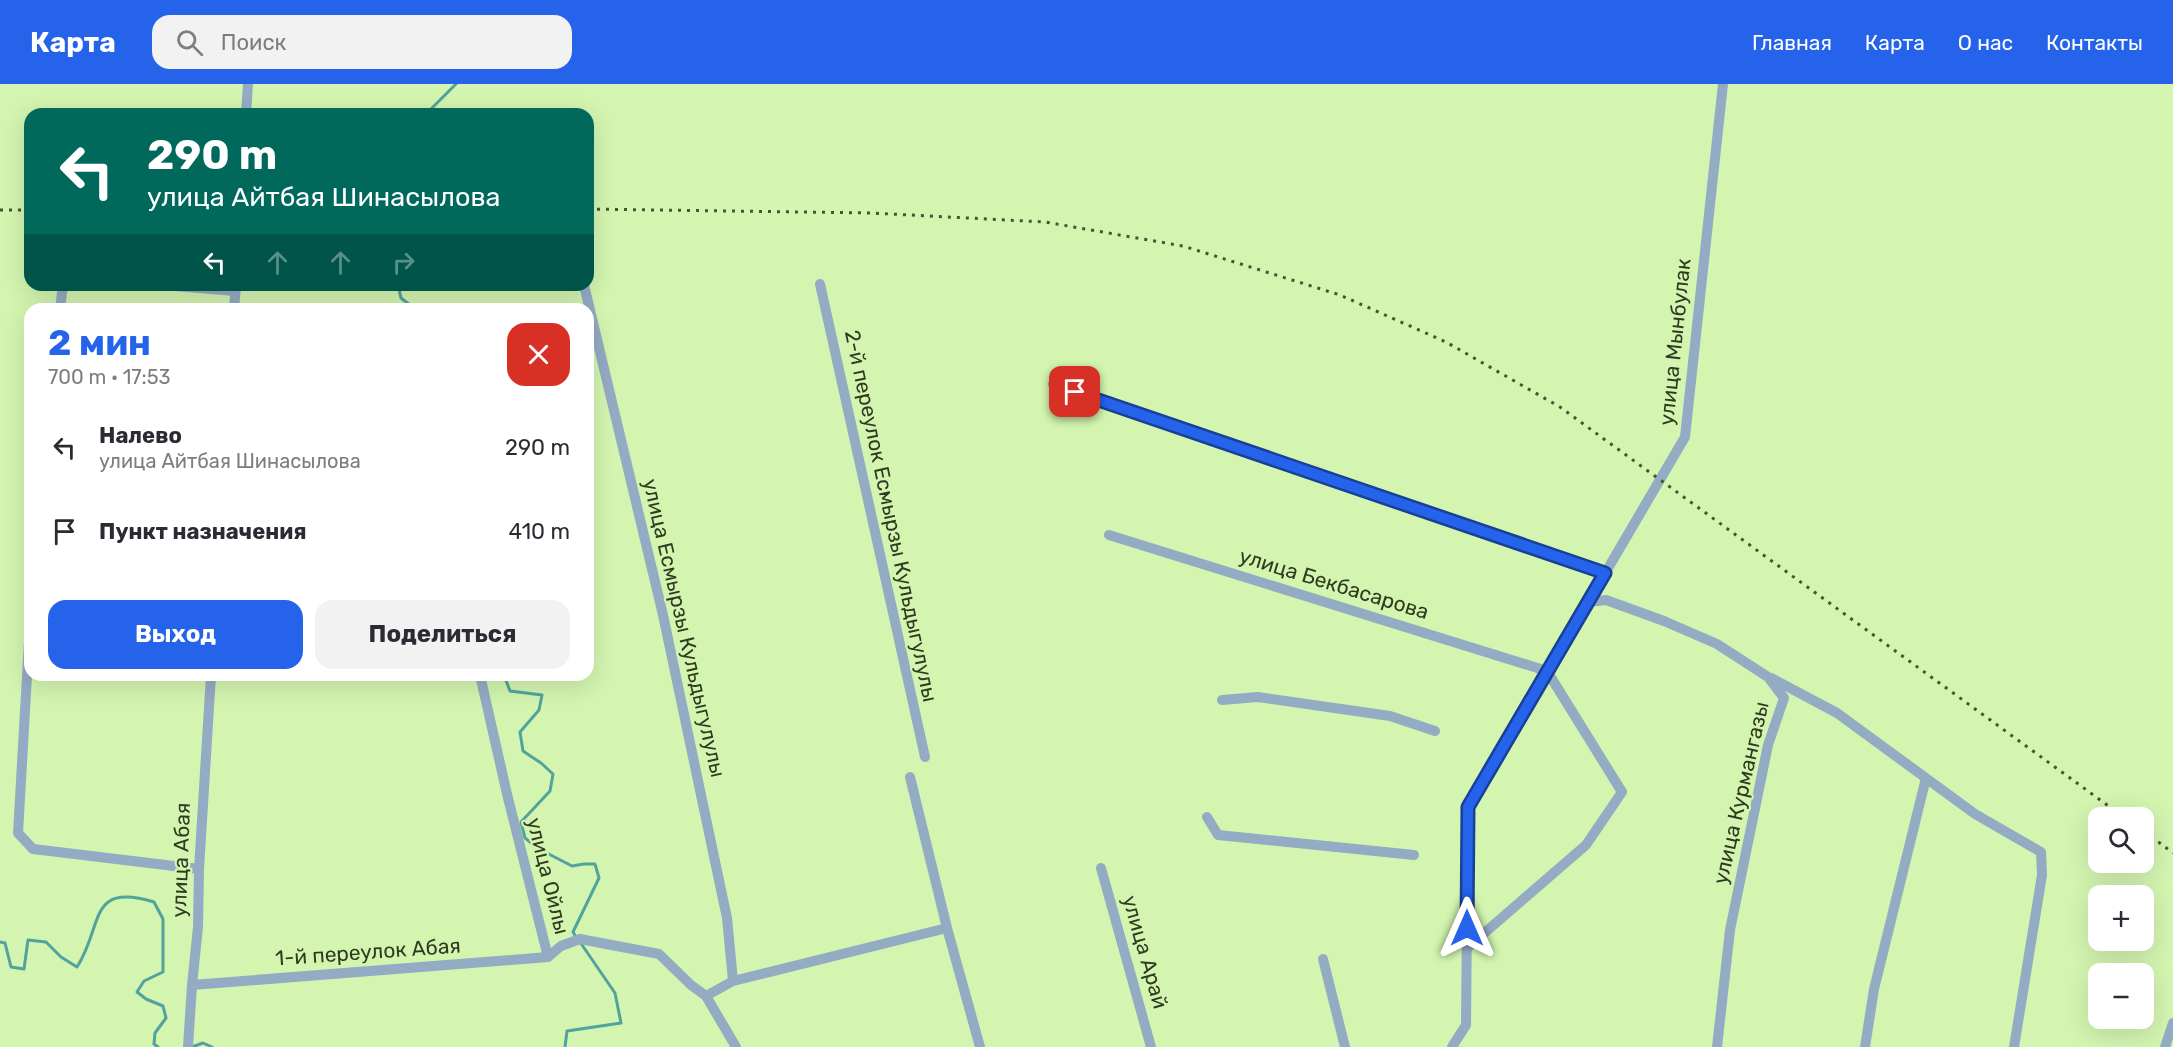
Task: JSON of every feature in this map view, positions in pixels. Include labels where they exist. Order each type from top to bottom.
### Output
[{"type":"street","points":[[246,108],[248,84]]},
{"type":"street","name":"улица Мынбулак","points":[[1452,1047],[1466,1025],[1468,807],[1685,437],[1723,84]]},
{"type":"street","name":"2-й переулок Есмырзы Кульдыгулулы","points":[[820,284],[925,757]]},
{"type":"street","name":"улица Есмырзы Кульдыгулулы","points":[[594,327],[663,615],[727,918],[733,981]]},
{"type":"street","points":[[1053,384],[1605,573]]},
{"type":"street","name":"улица Бекбасарова","points":[[1109,535],[1547,671]]},
{"type":"street","name":"улица Курмангазы","points":[[1588,602],[1606,600],[1664,621],[1717,644],[1768,677],[1784,698],[1768,745],[1730,930],[1717,1047]]},
{"type":"street","points":[[1467,948],[1586,845],[1622,792],[1547,671]]},
{"type":"street","points":[[1768,677],[1836,713],[1975,814],[2041,852],[2042,875],[2014,1047]]},
{"type":"street","points":[[27,681],[18,833],[33,849],[198,869]]},
{"type":"street","name":"улица Абая","points":[[188,1047],[198,927],[198,869],[211,681]]},
{"type":"street","name":"улица Ойлы","points":[[481,681],[548,957],[561,946],[580,939],[659,954],[706,996],[736,1047]]},
{"type":"street","points":[[1222,700],[1258,697],[1379,714],[1435,731]]},
{"type":"street","points":[[910,777],[947,928],[980,1047]]},
{"type":"street","points":[[1865,1047],[1874,989],[1926,778]]},
{"type":"street","points":[[1207,816],[1218,835],[1414,855]]},
{"type":"street","name":"улица Арай","points":[[1101,868],[1151,1047]]},
{"type":"street","points":[[706,996],[733,981],[947,928]]},
{"type":"street","name":"1-й переулок Абая","points":[[192,985],[548,957]]},
{"type":"street","points":[[1323,959],[1345,1047]]},
{"type":"street","points":[[2165,1047],[2173,1023]]},
{"type":"waterway","points":[[432,108],[456,84]]},
{"type":"waterway","points":[[399,291],[401,298],[407,303]]},
{"type":"waterway","points":[[506,681],[510,691],[542,695],[539,710],[520,732],[523,751],[553,774],[550,791],[521,822],[525,838],[539,849],[572,866],[595,864],[599,878],[573,932],[576,937]]},
{"type":"waterway","points":[[0,942],[5,943],[11,967],[24,969],[28,940],[46,942],[61,957],[77,967],[100,911],[107,903],[118,898],[133,897],[154,902],[163,919],[163,972],[144,981],[137,992],[146,999],[163,1006],[166,1018],[155,1033],[154,1044],[158,1047]]},
{"type":"waterway","points":[[565,1047],[567,1031],[621,1023],[615,993],[580,942]]},
{"type":"waterway","points":[[192,1047],[203,1043],[212,1047]]},
{"type":"railway","points":[[594,209],[871,213],[1045,222],[1183,246],[1340,295],[1446,342],[1560,407],[2110,807]]},
{"type":"railway","points":[[0,210],[24,210]]},
{"type":"railway","points":[[2154,839],[2173,853]]},
{"type":"route","points":[[1075,392],[1605,573],[1468,807],[1467,928]]}]
